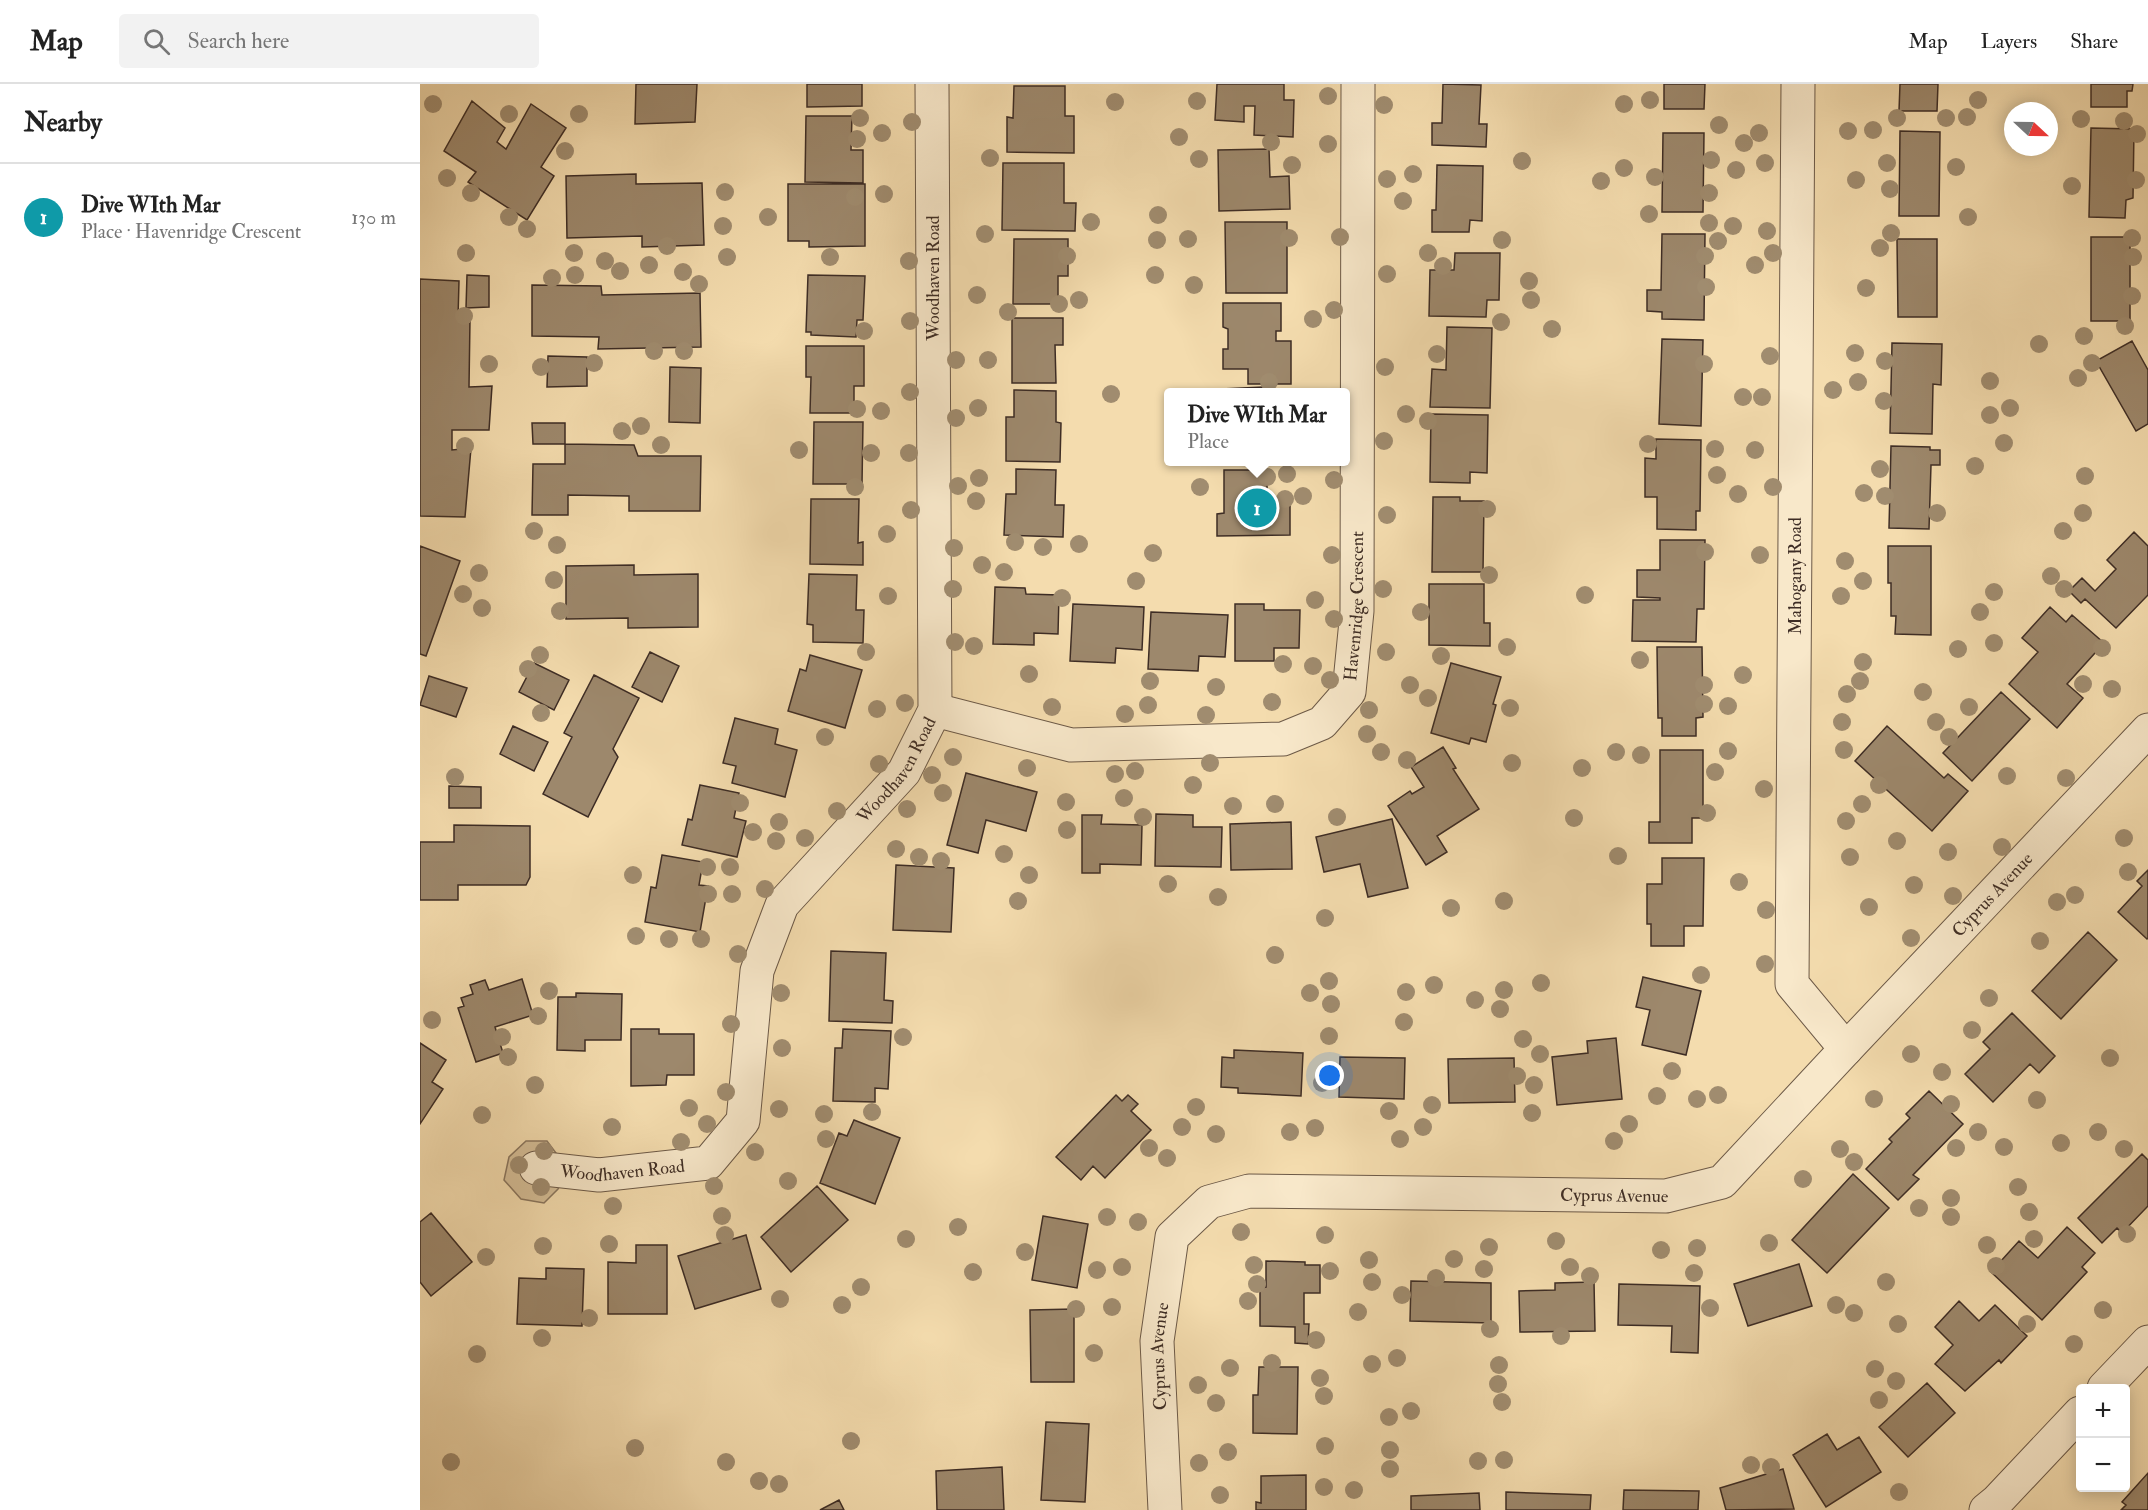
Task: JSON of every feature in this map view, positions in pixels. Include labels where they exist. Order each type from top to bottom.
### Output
[{"type":"street","name":"Woodhaven Road","points":[[536,1168],[599,1175],[708,1163],[743,1121],[757,970],[782,905],[904,772],[935,710],[932,84]]},
{"type":"street","name":"Havenridge Crescent","points":[[935,710],[1071,745],[1283,739],[1322,723],[1349,692],[1358,611],[1358,84]]},
{"type":"street","name":"Mahogany Road","points":[[1798,84],[1792,984],[1846,1048]]},
{"type":"street","name":"Cyprus Avenue","points":[[1165,1510],[1157,1341],[1172,1238],[1209,1202],[1249,1191],[1666,1196],[1722,1182],[2148,730]]},
{"type":"street","points":[[2109,1384],[2148,1342]]},
{"type":"street","points":[[1986,1510],[2076,1417]]},
{"type":"shaded area","points":[[526,1141],[547,1141],[568,1169],[558,1189],[544,1203],[521,1199],[504,1180],[509,1157]]},
{"type":"building","points":[[636,84],[697,84],[695,122],[635,124]]},
{"type":"building","points":[[807,84],[862,84],[862,106],[807,107]]},
{"type":"building","points":[[1217,84],[1284,84],[1284,100],[1294,100],[1293,137],[1254,135],[1255,106],[1244,106],[1244,122],[1215,120]]},
{"type":"building","points":[[1443,84],[1481,85],[1479,124],[1487,124],[1486,147],[1432,145],[1432,123],[1442,123]]},
{"type":"building","points":[[1664,84],[1705,84],[1704,109],[1664,109]]},
{"type":"building","points":[[1900,84],[1938,84],[1937,111],[1899,111]]},
{"type":"building","points":[[2091,84],[2133,84],[2132,91],[2127,91],[2127,107],[2091,107]]},
{"type":"building","points":[[1014,86],[1065,86],[1065,116],[1074,116],[1074,153],[1007,152],[1007,117],[1013,118]]},
{"type":"building","points":[[472,101],[505,128],[497,142],[506,149],[531,104],[566,128],[541,167],[554,176],[527,220],[468,182],[476,172],[444,151]]},
{"type":"building","points":[[806,116],[852,116],[851,150],[863,150],[863,183],[805,182]]},
{"type":"building","points":[[2091,128],[2134,129],[2133,198],[2126,200],[2125,218],[2089,217]]},
{"type":"building","points":[[1900,131],[1940,132],[1939,216],[1899,216]]},
{"type":"building","points":[[1663,133],[1704,133],[1703,212],[1662,212]]},
{"type":"building","points":[[1269,149],[1270,177],[1289,176],[1290,209],[1219,211],[1218,150]]},
{"type":"building","points":[[1003,163],[1064,163],[1064,203],[1076,203],[1075,231],[1002,230]]},
{"type":"building","points":[[1437,165],[1483,166],[1482,221],[1470,220],[1469,232],[1432,232],[1432,210],[1436,210]]},
{"type":"building","points":[[636,174],[636,184],[702,183],[704,245],[642,247],[642,236],[567,238],[566,176]]},
{"type":"building","points":[[788,184],[865,184],[865,246],[809,247],[809,241],[788,241]]},
{"type":"building","points":[[1225,222],[1287,222],[1287,293],[1226,293]]},
{"type":"building","points":[[1662,234],[1705,234],[1704,320],[1662,319],[1662,312],[1647,311],[1647,290],[1661,290]]},
{"type":"building","points":[[2091,237],[2130,237],[2130,321],[2091,321]]},
{"type":"building","points":[[1014,239],[1068,239],[1068,276],[1058,276],[1058,304],[1013,304]]},
{"type":"building","points":[[1897,239],[1937,239],[1937,317],[1898,317]]},
{"type":"building","points":[[1455,253],[1500,253],[1499,300],[1487,300],[1486,317],[1429,316],[1430,270],[1454,270]]},
{"type":"building","points":[[467,275],[489,276],[489,307],[466,308]]},
{"type":"building","points":[[808,275],[865,276],[863,320],[857,320],[856,337],[811,335],[811,332],[806,332]]},
{"type":"building","points":[[420,279],[459,281],[458,319],[470,319],[469,387],[492,386],[489,430],[452,430],[452,450],[471,448],[465,517],[420,516]]},
{"type":"building","points":[[532,285],[601,286],[602,295],[700,293],[701,347],[598,349],[599,337],[532,336]]},
{"type":"building","points":[[1223,303],[1281,303],[1281,331],[1276,331],[1276,341],[1291,341],[1291,384],[1248,384],[1248,369],[1223,369],[1223,349],[1228,349],[1228,329],[1223,327]]},
{"type":"building","points":[[1012,318],[1063,318],[1063,345],[1055,345],[1056,383],[1012,383]]},
{"type":"building","points":[[1447,327],[1492,328],[1490,408],[1430,407],[1432,369],[1446,370]]},
{"type":"building","points":[[1662,339],[1703,340],[1701,426],[1659,424]]},
{"type":"building","points":[[2132,341],[2148,370],[2148,424],[2136,431],[2096,361]]},
{"type":"building","points":[[1892,343],[1942,344],[1941,385],[1933,384],[1932,434],[1890,433]]},
{"type":"building","points":[[806,346],[864,346],[864,386],[854,386],[854,413],[810,413],[811,377],[806,377]]},
{"type":"building","points":[[548,356],[587,357],[587,386],[547,387]]},
{"type":"building","points":[[670,367],[701,368],[700,423],[669,422]]},
{"type":"building","points":[[1014,390],[1056,391],[1056,422],[1061,423],[1060,462],[1006,461],[1006,417],[1014,417]]},
{"type":"building","points":[[1431,414],[1488,415],[1487,473],[1470,472],[1470,483],[1430,482]]},
{"type":"building","points":[[814,422],[863,422],[862,484],[813,484]]},
{"type":"building","points":[[532,423],[565,423],[565,444],[533,444]]},
{"type":"building","points":[[1656,439],[1701,440],[1700,511],[1696,511],[1696,530],[1657,529],[1657,497],[1645,497],[1645,458],[1656,459]]},
{"type":"building","points":[[565,444],[634,445],[638,456],[701,456],[700,511],[629,511],[629,496],[568,495],[568,515],[532,515],[533,464],[565,464]]},
{"type":"building","points":[[1891,446],[1930,447],[1930,450],[1940,450],[1940,465],[1931,465],[1929,529],[1889,528]]},
{"type":"building","points":[[1016,469],[1056,470],[1055,505],[1064,505],[1063,537],[1004,535],[1006,494],[1016,494]]},
{"type":"building","points":[[1224,470],[1267,470],[1267,502],[1290,503],[1290,535],[1217,536],[1217,514],[1224,513]]},
{"type":"building","points":[[1433,497],[1460,497],[1460,501],[1484,501],[1483,572],[1432,572]]},
{"type":"building","points":[[811,499],[859,499],[858,543],[863,542],[863,565],[810,564]]},
{"type":"building","points":[[2134,532],[2148,546],[2148,595],[2116,628],[2085,599],[2081,603],[2069,591],[2082,578],[2095,591],[2116,569],[2107,560]]},
{"type":"building","points":[[1660,540],[1705,540],[1704,609],[1697,609],[1696,642],[1632,641],[1633,600],[1660,600],[1660,598],[1637,597],[1637,570],[1660,570]]},
{"type":"building","points":[[420,546],[460,561],[426,656],[420,654]]},
{"type":"building","points":[[1888,546],[1931,546],[1931,635],[1895,634],[1896,616],[1891,616],[1891,583],[1888,583]]},
{"type":"building","points":[[634,565],[634,575],[698,574],[698,627],[628,628],[628,618],[566,619],[566,566]]},
{"type":"building","points":[[809,574],[857,575],[856,610],[864,610],[863,643],[813,642],[813,625],[807,624]]},
{"type":"building","points":[[1429,584],[1484,584],[1484,623],[1490,623],[1490,646],[1429,645]]},
{"type":"building","points":[[995,587],[1025,588],[1026,594],[1059,595],[1058,634],[1034,633],[1034,645],[993,644]]},
{"type":"building","points":[[1073,604],[1144,607],[1142,650],[1116,648],[1115,663],[1070,661]]},
{"type":"building","points":[[1235,604],[1264,604],[1264,610],[1300,610],[1299,648],[1274,648],[1274,661],[1235,661]]},
{"type":"building","points":[[2050,607],[2066,622],[2072,615],[2104,643],[2067,684],[2083,698],[2057,728],[2009,684],[2038,652],[2022,638]]},
{"type":"building","points":[[1151,612],[1228,615],[1225,657],[1199,656],[1198,671],[1148,669]]},
{"type":"building","points":[[1657,647],[1702,647],[1703,717],[1696,718],[1696,736],[1662,736],[1662,718],[1658,718]]},
{"type":"building","points":[[650,652],[679,666],[662,702],[632,687]]},
{"type":"building","points":[[810,655],[862,670],[845,728],[788,711],[800,669],[806,671]]},
{"type":"building","points":[[534,663],[569,680],[554,710],[519,692]]},
{"type":"building","points":[[1451,663],[1501,677],[1486,742],[1471,738],[1469,744],[1431,733]]},
{"type":"building","points":[[594,675],[639,698],[613,749],[618,757],[588,817],[543,794],[572,737],[564,733]]},
{"type":"building","points":[[429,676],[467,688],[456,717],[420,705]]},
{"type":"building","points":[[2001,692],[2030,719],[1972,781],[1943,753]]},
{"type":"building","points":[[735,718],[778,729],[775,744],[797,750],[785,797],[732,783],[736,766],[723,763]]},
{"type":"building","points":[[513,726],[548,742],[534,771],[500,754]]},
{"type":"building","points":[[1887,726],[1944,778],[1948,774],[1968,791],[1932,831],[1855,761]]},
{"type":"building","points":[[1443,747],[1456,768],[1453,769],[1479,809],[1437,836],[1447,852],[1426,865],[1388,806],[1410,791],[1412,794],[1424,787],[1411,767]]},
{"type":"building","points":[[1660,750],[1703,750],[1703,818],[1692,818],[1692,843],[1649,843],[1649,822],[1660,822]]},
{"type":"building","points":[[966,773],[1037,792],[1026,831],[986,820],[978,853],[947,845]]},
{"type":"building","points":[[700,785],[739,793],[734,818],[746,821],[737,857],[682,845],[688,819],[692,820]]},
{"type":"building","points":[[449,786],[481,787],[481,808],[449,808]]},
{"type":"building","points":[[1156,814],[1193,815],[1193,827],[1222,827],[1221,867],[1155,866]]},
{"type":"building","points":[[1082,815],[1102,815],[1101,824],[1142,825],[1141,865],[1100,864],[1100,873],[1082,873]]},
{"type":"building","points":[[1392,819],[1408,888],[1368,897],[1360,864],[1324,872],[1316,837]]},
{"type":"building","points":[[1291,822],[1292,869],[1231,870],[1230,824]]},
{"type":"building","points":[[454,825],[530,826],[530,877],[526,885],[458,885],[458,900],[420,900],[420,842],[454,842]]},
{"type":"building","points":[[662,855],[703,862],[699,885],[708,886],[700,932],[645,922],[651,887],[656,888]]},
{"type":"building","points":[[1662,858],[1704,858],[1703,926],[1684,926],[1684,946],[1651,946],[1651,924],[1647,924],[1647,884],[1662,884]]},
{"type":"building","points":[[896,865],[954,868],[951,932],[893,930]]},
{"type":"building","points":[[2148,870],[2147,939],[2118,912],[2142,886],[2137,881]]},
{"type":"building","points":[[2088,932],[2117,960],[2061,1019],[2032,991]]},
{"type":"building","points":[[831,951],[886,953],[884,1000],[893,1001],[892,1023],[829,1021]]},
{"type":"building","points":[[1643,977],[1701,991],[1686,1055],[1642,1045],[1650,1010],[1636,1007]]},
{"type":"building","points":[[522,979],[533,1015],[495,1027],[503,1053],[476,1062],[458,1008],[464,1006],[461,998],[473,994],[470,985],[485,980],[489,990]]},
{"type":"building","points":[[576,993],[622,994],[621,1040],[585,1040],[585,1051],[557,1050],[558,997],[576,997]]},
{"type":"building","points":[[2012,1013],[2055,1056],[2039,1073],[2030,1064],[1993,1102],[1965,1074],[1990,1049],[1983,1042]]},
{"type":"building","points":[[631,1029],[659,1029],[659,1034],[694,1034],[694,1075],[667,1075],[666,1085],[631,1086]]},
{"type":"building","points":[[843,1029],[891,1031],[888,1089],[875,1088],[875,1102],[833,1101],[835,1048],[842,1048]]},
{"type":"building","points":[[1616,1038],[1622,1099],[1557,1105],[1552,1057],[1588,1053],[1587,1041]]},
{"type":"building","points":[[420,1043],[446,1060],[432,1082],[443,1089],[420,1124]]},
{"type":"building","points":[[1234,1050],[1303,1053],[1301,1096],[1238,1093],[1238,1088],[1221,1087],[1222,1057],[1234,1058]]},
{"type":"building","points":[[1340,1057],[1405,1058],[1404,1099],[1339,1097]]},
{"type":"building","points":[[1514,1058],[1515,1102],[1449,1103],[1448,1059]]},
{"type":"building","points":[[1929,1091],[1963,1124],[1913,1175],[1919,1179],[1898,1200],[1866,1169],[1892,1142],[1889,1139],[1910,1118],[1906,1114]]},
{"type":"building","points":[[1116,1095],[1122,1101],[1128,1095],[1138,1104],[1131,1111],[1151,1130],[1105,1178],[1093,1166],[1081,1180],[1056,1157]]},
{"type":"building","points":[[854,1120],[900,1138],[875,1204],[820,1183],[839,1133],[847,1136]]},
{"type":"building","points":[[2142,1154],[2148,1160],[2148,1206],[2122,1233],[2117,1228],[2102,1243],[2078,1218]]},
{"type":"building","points":[[1853,1174],[1889,1208],[1827,1273],[1792,1240]]},
{"type":"building","points":[[817,1186],[848,1220],[791,1272],[761,1237]]},
{"type":"building","points":[[431,1213],[472,1262],[431,1296],[420,1282],[420,1222]]},
{"type":"building","points":[[1043,1216],[1088,1224],[1077,1288],[1032,1280]]},
{"type":"building","points":[[2067,1227],[2095,1253],[2082,1267],[2087,1272],[2042,1320],[1991,1272],[2019,1241],[2038,1258]]},
{"type":"building","points":[[746,1235],[761,1289],[695,1309],[678,1256]]},
{"type":"building","points":[[636,1245],[667,1245],[667,1314],[608,1314],[608,1262],[636,1263]]},
{"type":"building","points":[[1266,1261],[1305,1262],[1305,1265],[1320,1265],[1320,1293],[1304,1293],[1304,1324],[1309,1324],[1308,1344],[1295,1343],[1295,1327],[1260,1326],[1260,1288],[1266,1287]]},
{"type":"building","points":[[1799,1264],[1812,1306],[1748,1326],[1734,1284]]},
{"type":"building","points":[[546,1268],[584,1269],[582,1326],[517,1324],[519,1278],[546,1279]]},
{"type":"building","points":[[1411,1281],[1491,1283],[1491,1323],[1410,1321]]},
{"type":"building","points":[[1594,1282],[1595,1331],[1520,1332],[1519,1291],[1555,1290],[1555,1283]]},
{"type":"building","points":[[1619,1284],[1700,1286],[1698,1353],[1671,1352],[1672,1326],[1618,1325]]},
{"type":"building","points":[[1959,1301],[1979,1321],[1995,1305],[2027,1336],[2001,1363],[1999,1360],[1965,1391],[1935,1364],[1953,1345],[1935,1327]]},
{"type":"building","points":[[1074,1309],[1074,1382],[1031,1382],[1030,1310]]},
{"type":"building","points":[[1259,1367],[1298,1367],[1297,1434],[1253,1433],[1253,1395],[1258,1395]]},
{"type":"building","points":[[1927,1383],[1955,1413],[1908,1457],[1879,1427]]},
{"type":"building","points":[[1046,1422],[1089,1424],[1085,1502],[1041,1500]]},
{"type":"building","points":[[1827,1434],[1837,1450],[1859,1437],[1881,1472],[1826,1507],[1793,1455]]},
{"type":"building","points":[[1002,1467],[1004,1510],[937,1510],[936,1471]]},
{"type":"building","points":[[1783,1469],[1794,1509],[1726,1510],[1720,1488]]},
{"type":"building","points":[[2148,1473],[2148,1510],[2121,1510],[2126,1505],[2122,1502]]},
{"type":"building","points":[[1306,1475],[1306,1510],[1256,1510],[1256,1502],[1261,1503],[1261,1476]]},
{"type":"building","points":[[1624,1490],[1699,1491],[1698,1510],[1623,1510]]},
{"type":"building","points":[[1506,1492],[1591,1495],[1590,1510],[1506,1510]]},
{"type":"building","points":[[1479,1493],[1480,1510],[1411,1510],[1411,1496]]},
{"type":"building","points":[[839,1500],[844,1510],[820,1510]]},
{"type":"place","name":"Dive WIth Mar","points":[[1257,508]]}]
